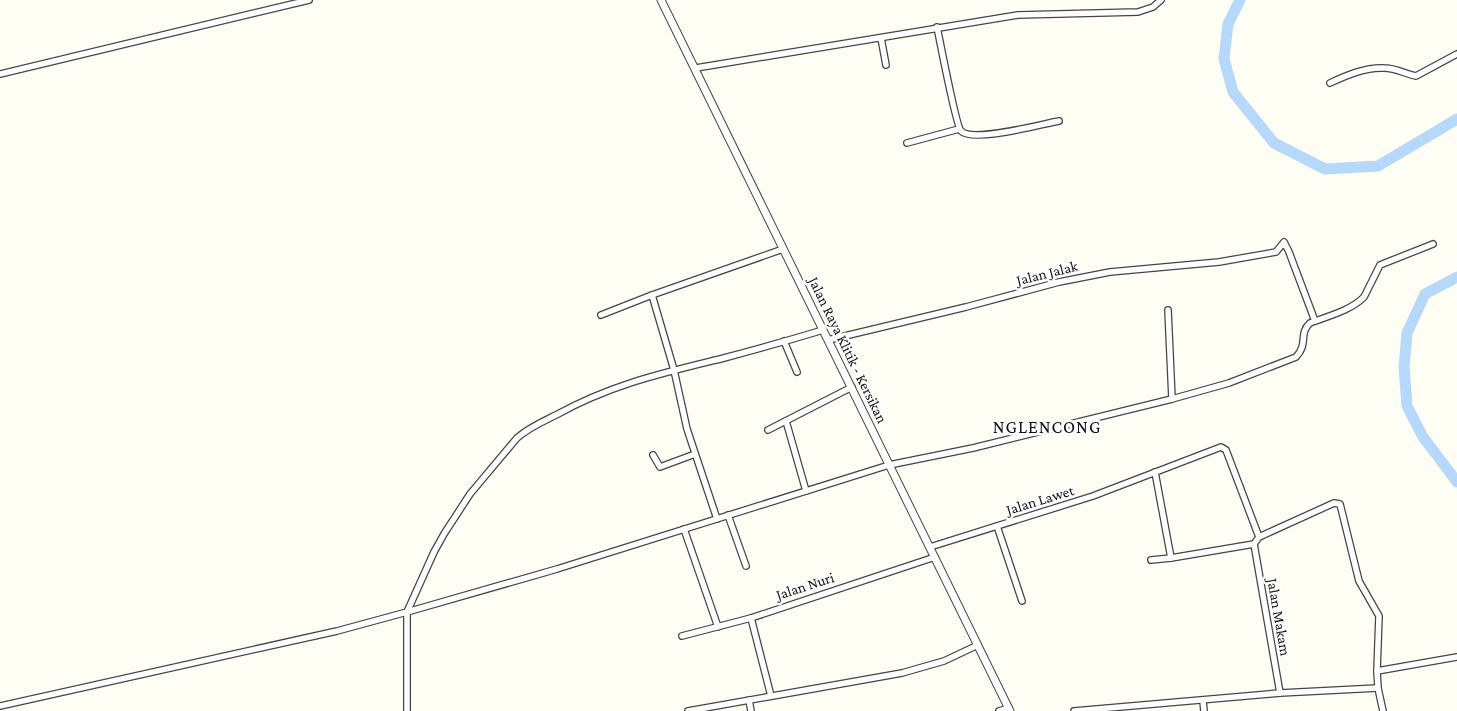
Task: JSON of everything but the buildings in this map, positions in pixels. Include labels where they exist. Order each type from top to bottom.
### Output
[{"type":"street","points":[[0,74],[309,0]]},
{"type":"street","name":"Jalan Raya Klitik - Kersikan","points":[[662,0],[1009,709]]},
{"type":"street","points":[[696,68],[1018,15],[1138,12],[1153,7],[1161,0]]},
{"type":"street","points":[[938,27],[962,132],[968,135],[991,135],[1059,121]]},
{"type":"street","points":[[880,38],[886,65]]},
{"type":"street","points":[[1330,83],[1346,75],[1384,68],[1416,76],[1457,54]]},
{"type":"street","points":[[906,143],[960,129]]},
{"type":"street","name":"Jalan Jalak","points":[[828,340],[966,307],[1059,282],[1110,272],[1218,262],[1276,252],[1284,242],[1315,321]]},
{"type":"street","points":[[0,706],[337,631],[557,569],[889,466],[982,446],[1229,383],[1296,357],[1302,351],[1305,327],[1315,321],[1351,307],[1360,301],[1364,297],[1380,265],[1433,244]]},
{"type":"street","points":[[602,315],[652,295],[783,249]]},
{"type":"street","points":[[652,295],[674,370],[687,429],[716,519]]},
{"type":"street","points":[[1168,310],[1172,399]]},
{"type":"street","points":[[407,711],[407,612],[444,534],[470,494],[517,438],[579,402],[621,385],[823,330]]},
{"type":"street","points":[[784,341],[797,372]]},
{"type":"street","points":[[768,430],[852,387]]},
{"type":"street","points":[[786,421],[806,491]]},
{"type":"street","name":"Jalan Lawet","points":[[930,547],[1093,496],[1221,447],[1224,448],[1259,538]]},
{"type":"street","points":[[653,455],[660,467],[695,454]]},
{"type":"street","points":[[1155,472],[1171,558]]},
{"type":"street","points":[[1152,560],[1254,544],[1259,538],[1334,503],[1340,504],[1359,581],[1379,616],[1377,672],[1383,711]]},
{"type":"street","points":[[728,516],[746,566]]},
{"type":"street","points":[[997,526],[1022,601]]},
{"type":"street","points":[[684,529],[718,627]]},
{"type":"street","name":"Jalan Makam","points":[[1254,544],[1280,694]]},
{"type":"street","name":"Jalan Nuri","points":[[682,636],[751,618],[935,557]]},
{"type":"street","points":[[751,618],[771,696]]},
{"type":"street","points":[[688,711],[902,673],[944,661],[978,645]]},
{"type":"street","points":[[1377,672],[1457,657]]},
{"type":"street","points":[[1074,711],[1378,688]]},
{"type":"street","points":[[750,700],[751,711]]},
{"type":"street","points":[[1203,701],[1204,711]]},
{"type":"street","points":[[999,711],[1009,709]]},
{"type":"waterway","points":[[1240,0],[1228,24],[1224,59],[1233,92],[1274,143],[1325,169],[1378,166],[1457,119]]},
{"type":"waterway","points":[[1457,277],[1425,294],[1407,333],[1404,367],[1407,406],[1423,437],[1457,482]]},
{"type":"district","name":"NGLENCONG","points":[[1047,427]]}]
